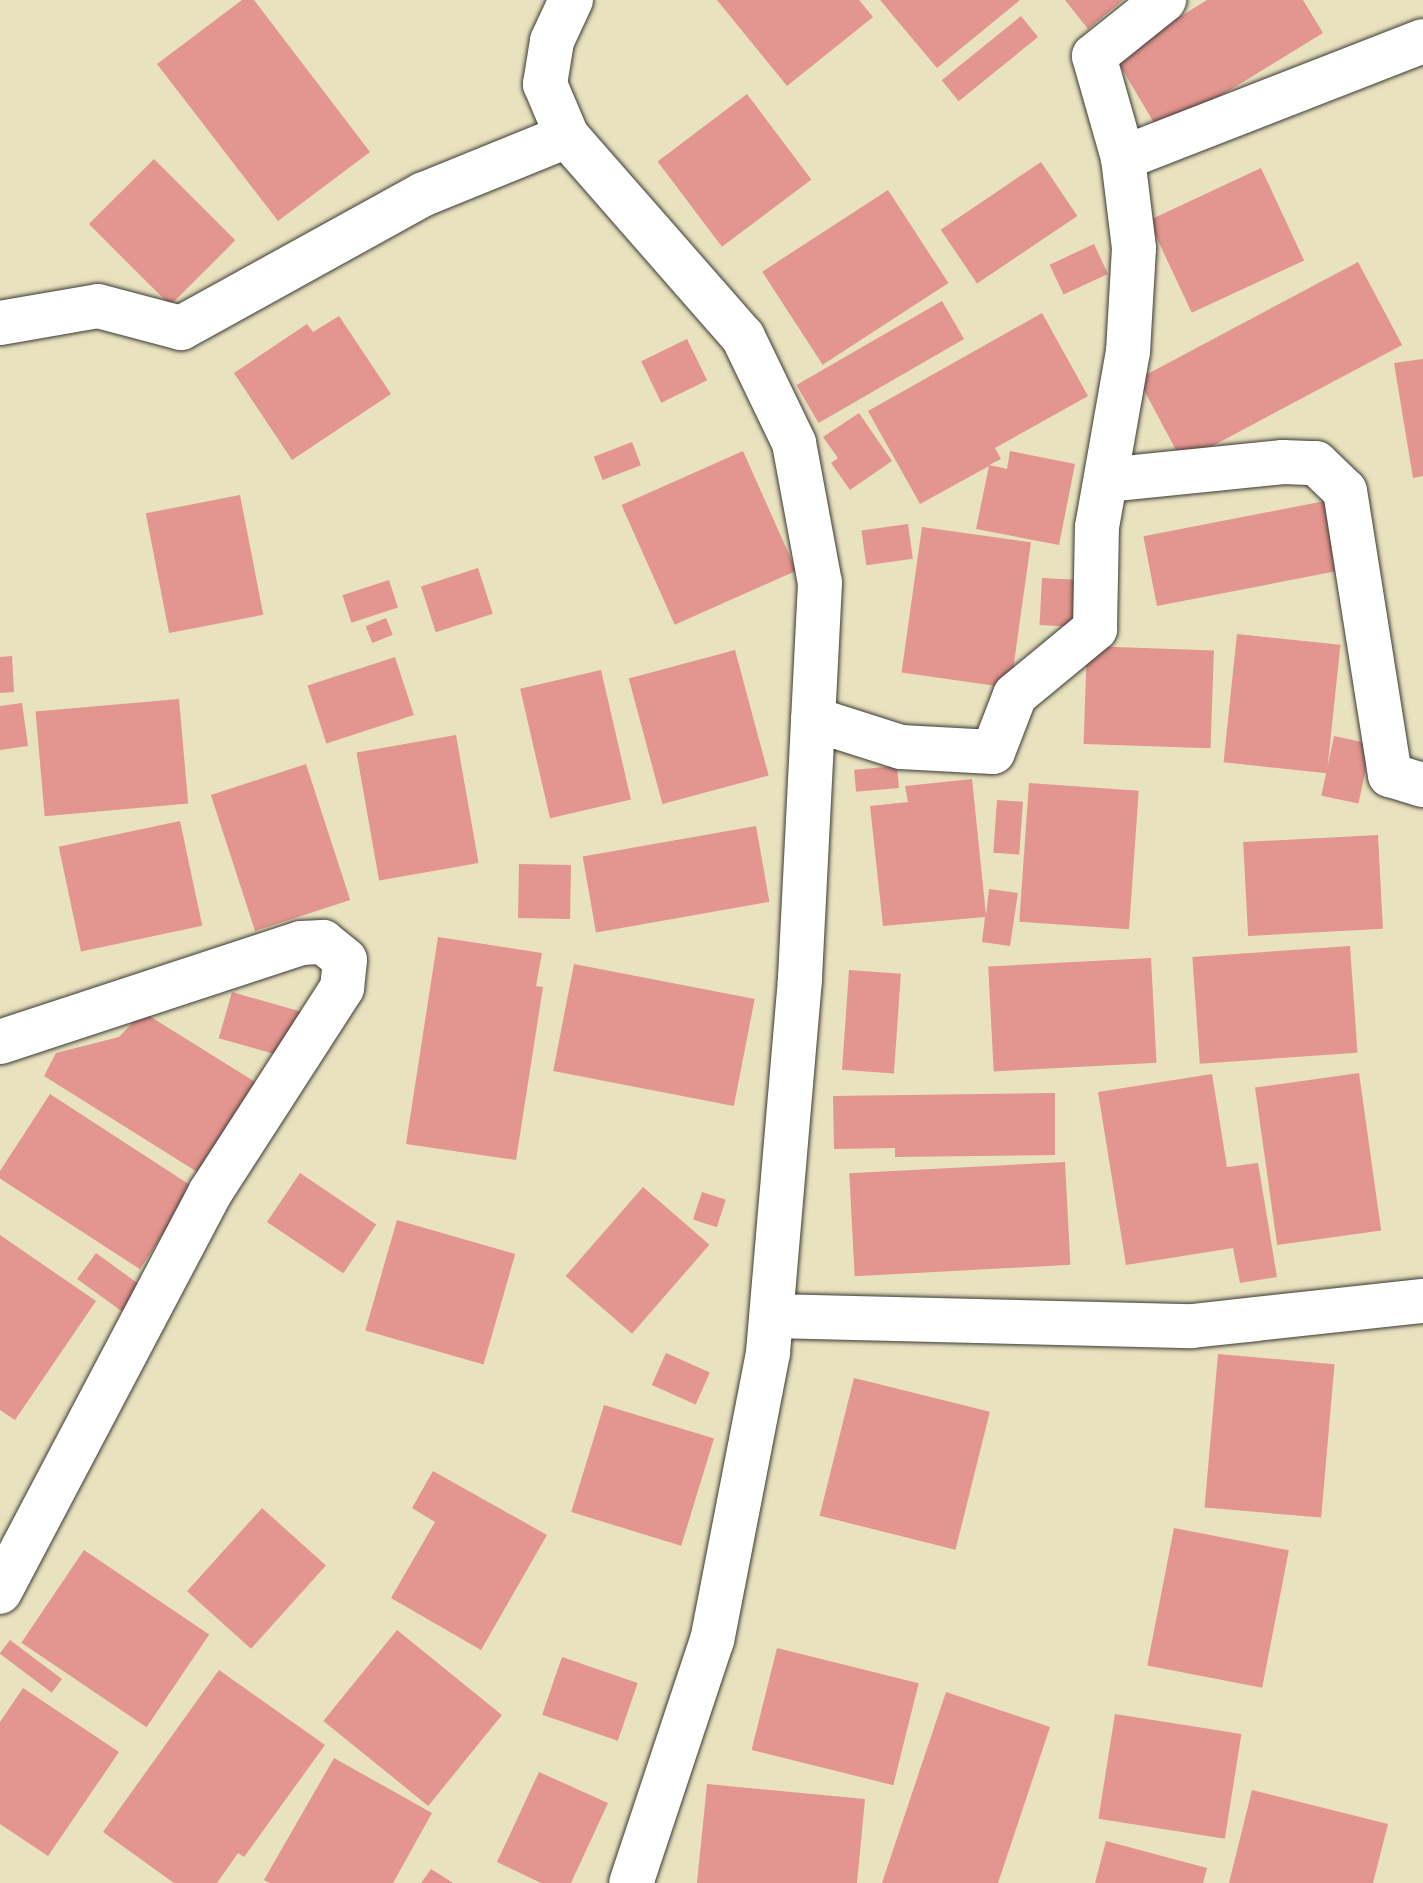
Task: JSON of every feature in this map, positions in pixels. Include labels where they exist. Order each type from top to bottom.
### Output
[{"type":"street","points":[[571,0],[552,41],[545,84],[567,136],[743,337],[794,443],[820,583],[800,979],[772,1316],[712,1640],[631,1883]]},
{"type":"street","points":[[813,719],[901,747],[993,752],[1015,695],[1095,629],[1097,527],[1128,352],[1134,248],[1123,158],[1094,56],[1164,0]]},
{"type":"street","points":[[1123,158],[1423,41]]},
{"type":"street","points":[[0,323],[98,306],[181,328],[424,194],[567,136]]},
{"type":"street","points":[[1106,480],[1316,463],[1345,491],[1390,775],[1423,785]]},
{"type":"street","points":[[0,1042],[301,943],[323,942],[345,960],[342,988],[210,1193],[0,1592]]},
{"type":"street","points":[[772,1316],[1192,1326],[1423,1301]]},
{"type":"building","points":[[242,0],[254,0],[370,152],[278,221],[157,64]]},
{"type":"building","points":[[717,0],[859,0],[873,17],[787,86]]},
{"type":"building","points":[[880,0],[1020,0],[937,68]]},
{"type":"building","points":[[1065,0],[1123,0],[1088,29]]},
{"type":"building","points":[[1207,0],[1303,0],[1323,33],[1160,133],[1115,57]]},
{"type":"building","points":[[1021,16],[1038,37],[959,101],[942,80]]},
{"type":"building","points":[[747,94],[811,179],[722,247],[658,161]]},
{"type":"building","points":[[154,159],[235,240],[170,305],[89,224]]},
{"type":"building","points":[[1041,162],[1077,216],[977,284],[941,230]]},
{"type":"building","points":[[1261,168],[1304,260],[1192,313],[1149,220]]},
{"type":"building","points":[[888,190],[948,283],[823,365],[762,272]]},
{"type":"building","points":[[1094,244],[1108,274],[1064,295],[1050,265]]},
{"type":"building","points":[[1358,262],[1402,345],[1182,462],[1138,379]]},
{"type":"building","points":[[942,301],[964,339],[819,423],[797,385]]},
{"type":"building","points":[[1042,313],[1088,396],[995,448],[1001,459],[989,465],[1007,469],[1010,451],[1075,464],[1059,545],[976,529],[989,466],[920,504],[868,411]]},
{"type":"building","points":[[339,316],[391,394],[292,460],[234,373],[307,324],[313,332]]},
{"type":"building","points":[[687,339],[707,380],[661,403],[641,361]]},
{"type":"building","points":[[1423,359],[1423,476],[1413,478],[1394,363]]},
{"type":"building","points":[[859,413],[892,461],[850,490],[831,463],[838,458],[823,437]]},
{"type":"building","points":[[632,442],[641,465],[603,480],[594,457]]},
{"type":"building","points":[[743,451],[796,571],[675,625],[621,505]]},
{"type":"building","points":[[240,495],[263,615],[169,633],[146,513]]},
{"type":"building","points":[[1325,501],[1339,571],[1157,606],[1143,536]]},
{"type":"building","points":[[908,524],[913,559],[866,565],[861,531]]},
{"type":"building","points":[[922,527],[1031,542],[1010,688],[902,673]]},
{"type":"building","points":[[478,568],[493,614],[436,632],[421,587]]},
{"type":"building","points":[[1042,578],[1077,580],[1074,627],[1040,625]]},
{"type":"building","points":[[389,580],[398,608],[351,623],[342,595]]},
{"type":"building","points":[[386,618],[393,635],[372,643],[366,626]]},
{"type":"building","points":[[1237,634],[1340,645],[1327,773],[1224,762]]},
{"type":"building","points":[[1087,646],[1214,650],[1211,748],[1084,744]]},
{"type":"building","points":[[735,650],[769,776],[662,804],[629,678]]},
{"type":"building","points":[[12,656],[14,692],[0,693],[0,657]]},
{"type":"building","points":[[395,657],[414,715],[326,743],[308,685]]},
{"type":"building","points":[[601,670],[631,800],[550,818],[520,689]]},
{"type":"building","points":[[179,699],[188,804],[45,816],[36,712]]},
{"type":"building","points":[[22,703],[28,746],[0,750],[0,706]]},
{"type":"building","points":[[456,735],[479,863],[379,881],[357,753]]},
{"type":"building","points":[[1334,736],[1371,744],[1358,804],[1321,796]]},
{"type":"building","points":[[306,764],[350,900],[255,931],[211,795]]},
{"type":"building","points":[[897,766],[899,788],[856,792],[854,770]]},
{"type":"building","points":[[972,779],[986,915],[989,889],[1018,893],[1010,946],[982,942],[985,917],[883,926],[870,806],[908,802],[905,786]]},
{"type":"building","points":[[1029,783],[1139,791],[1129,929],[1019,922]]},
{"type":"building","points":[[997,800],[1023,802],[1019,855],[993,853]]},
{"type":"building","points":[[180,821],[202,926],[81,951],[59,847]]},
{"type":"building","points":[[756,826],[769,902],[596,932],[583,857]]},
{"type":"building","points":[[1378,835],[1383,929],[1248,936],[1243,842]]},
{"type":"building","points":[[519,864],[571,865],[570,919],[518,918]]},
{"type":"building","points":[[438,937],[542,953],[536,986],[543,987],[516,1160],[406,1144]]},
{"type":"building","points":[[1350,946],[1357,1053],[1200,1064],[1192,957]]},
{"type":"building","points":[[1151,958],[1156,1063],[994,1071],[988,967]]},
{"type":"building","points":[[574,964],[755,999],[734,1106],[553,1071]]},
{"type":"building","points":[[849,970],[901,974],[894,1073],[842,1070]]},
{"type":"building","points":[[232,992],[301,1012],[288,1058],[219,1038]]},
{"type":"building","points":[[143,1012],[260,1085],[202,1175],[44,1076],[56,1053],[119,1037]]},
{"type":"building","points":[[1359,1073],[1381,1230],[1277,1245],[1255,1088]]},
{"type":"building","points":[[1212,1074],[1227,1167],[1258,1163],[1277,1277],[1240,1283],[1233,1248],[1126,1265],[1098,1092]]},
{"type":"building","points":[[1055,1093],[1055,1155],[895,1157],[895,1148],[834,1149],[833,1096]]},
{"type":"building","points":[[50,1094],[193,1187],[140,1269],[0,1178],[0,1171]]},
{"type":"building","points":[[1065,1162],[1070,1265],[855,1276],[849,1173]]},
{"type":"building","points":[[300,1173],[376,1224],[343,1273],[267,1222]]},
{"type":"building","points":[[643,1187],[709,1245],[632,1334],[566,1276]]},
{"type":"building","points":[[702,1192],[726,1200],[717,1227],[693,1220]]},
{"type":"building","points":[[397,1220],[515,1254],[484,1364],[365,1331]]},
{"type":"building","points":[[0,1235],[96,1301],[15,1420],[0,1410]]},
{"type":"building","points":[[96,1253],[144,1288],[125,1314],[77,1279]]},
{"type":"building","points":[[666,1353],[710,1373],[696,1404],[652,1385]]},
{"type":"building","points":[[1218,1354],[1335,1364],[1321,1518],[1205,1507]]},
{"type":"building","points":[[854,1378],[990,1412],[955,1550],[820,1516]]},
{"type":"building","points":[[604,1405],[714,1439],[681,1546],[571,1512]]},
{"type":"building","points":[[433,1471],[547,1535],[481,1650],[391,1598],[435,1522],[412,1508]]},
{"type":"building","points":[[262,1508],[326,1566],[251,1649],[187,1591]]},
{"type":"building","points":[[1174,1528],[1289,1550],[1262,1688],[1147,1665]]},
{"type":"building","points":[[84,1550],[209,1634],[147,1727],[21,1643]]},
{"type":"building","points":[[397,1630],[502,1715],[428,1806],[323,1721]]},
{"type":"building","points":[[10,1640],[62,1679],[52,1693],[0,1654]]},
{"type":"building","points":[[777,1648],[919,1683],[893,1785],[752,1750]]},
{"type":"building","points":[[562,1657],[638,1683],[618,1741],[542,1715]]},
{"type":"building","points":[[219,1670],[325,1745],[244,1857],[238,1853],[217,1883],[174,1883],[103,1832]]},
{"type":"building","points":[[23,1688],[119,1752],[48,1856],[0,1824],[0,1722]]},
{"type":"building","points":[[946,1692],[1050,1727],[998,1883],[882,1883]]},
{"type":"building","points":[[1115,1714],[1241,1734],[1225,1839],[1098,1819]]},
{"type":"building","points":[[334,1758],[432,1813],[393,1883],[270,1883],[264,1880]]},
{"type":"building","points":[[539,1772],[608,1803],[571,1883],[541,1883],[497,1862]]},
{"type":"building","points":[[707,1784],[865,1799],[857,1883],[697,1883]]},
{"type":"building","points":[[1252,1790],[1388,1824],[1373,1883],[1229,1883]]},
{"type":"building","points":[[1106,1841],[1207,1868],[1203,1883],[1095,1883]]},
{"type":"building","points":[[431,1869],[453,1883],[421,1883]]}]
